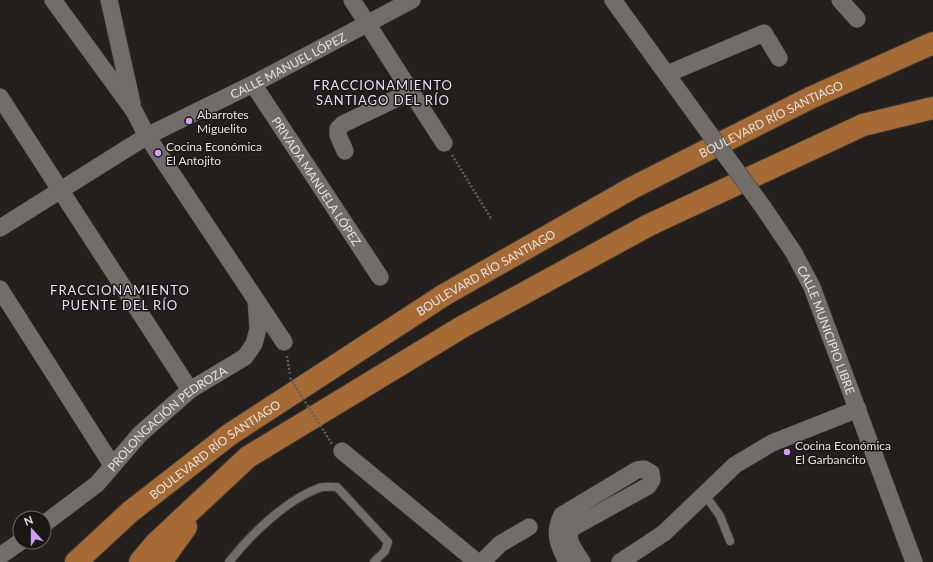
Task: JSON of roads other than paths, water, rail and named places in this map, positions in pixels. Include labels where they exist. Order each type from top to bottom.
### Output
[{"type":"main road","name":"BOULEVARD RÍO SANTIAGO","points":[[76,562],[130,512],[229,435],[444,295],[632,188],[810,98],[933,43]]},
{"type":"main road","points":[[140,562],[156,543],[248,457],[462,327],[648,225],[863,125],[933,108]]},
{"type":"main road","points":[[161,562],[210,492]]},
{"type":"street","points":[[53,0],[134,111],[147,136],[284,342]]},
{"type":"street","points":[[109,0],[134,111]]},
{"type":"street","points":[[352,0],[412,91],[444,143]]},
{"type":"street","name":"CALLE MANUEL LÓPEZ","points":[[0,228],[147,136],[253,84],[412,0]]},
{"type":"street","name":"CALLE MUNICIPIO LIBRE","points":[[613,0],[763,207],[794,253],[812,287],[914,562]]},
{"type":"street","points":[[840,0],[857,19]]},
{"type":"street","points":[[667,74],[764,33],[779,58]]},
{"type":"street","name":"PRIVADA MANUELA LÓPEZ","points":[[253,84],[380,277]]},
{"type":"street","points":[[345,152],[338,135],[338,129],[343,124],[412,91]]},
{"type":"street","points":[[0,97],[59,191],[190,390]]},
{"type":"street","points":[[0,289],[112,465]]},
{"type":"street","name":"PROLONGACIÓN PEDROZA","points":[[52,518],[81,498],[97,484],[140,434],[190,390],[245,357],[254,344],[258,329],[256,298]]},
{"type":"street","points":[[620,562],[664,533],[735,465],[772,443],[858,409]]},
{"type":"street","points":[[337,447],[477,562]]},
{"type":"street","points":[[563,529],[572,528],[648,486],[652,480],[651,473],[644,469],[637,470],[562,515],[563,529],[558,545],[567,562]]},
{"type":"street","points":[[482,562],[500,544],[529,527]]},
{"type":"street","points":[[563,529],[582,562]]},
{"type":"street","points":[[0,556],[12,548]]},
{"type":"lane","points":[[229,562],[257,531],[290,504],[320,488],[337,487],[388,542],[385,551],[374,562]]},
{"type":"lane","points":[[705,495],[720,516],[730,541]]},
{"type":"place","name":"Abarrotes Miguelito","points":[[189,121]]},
{"type":"place","name":"Cocina Económica El Antojito","points":[[158,153]]},
{"type":"place","name":"Cocina Económica El Garbancito","points":[[787,452]]},
{"type":"district","name":"FRACCIONAMIENTO SANTIAGO DEL RÍO","points":[[383,92]]},
{"type":"district","name":"FRACCIONAMIENTO PUENTE DEL RÍO","points":[[120,298]]}]
